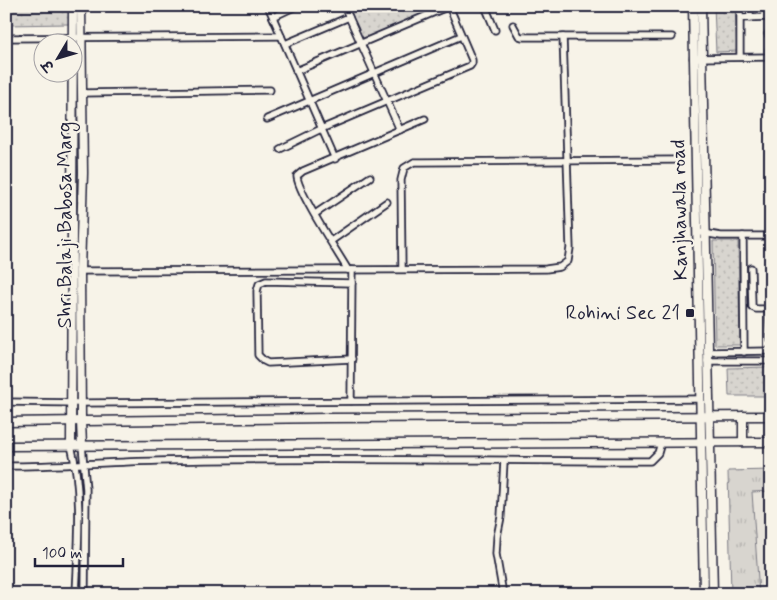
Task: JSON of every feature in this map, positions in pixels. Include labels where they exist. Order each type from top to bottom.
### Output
[{"type":"street","name":"Shri Balaji Babosa Marg","points":[[72,6],[76,32]]},
{"type":"street","name":"Shri Balaji Babosa Marg","points":[[78,32],[81,6]]},
{"type":"street","points":[[268,6],[335,159]]},
{"type":"street","points":[[273,17],[296,6]]},
{"type":"street","points":[[344,6],[400,130]]},
{"type":"street","points":[[280,149],[321,129],[470,66],[472,60],[449,6],[439,8],[296,71]]},
{"type":"street","points":[[485,6],[495,30]]},
{"type":"street","name":"Kanjhawala road","points":[[693,6],[701,233],[708,361],[705,416],[712,594]]},
{"type":"street","name":"Kanjhawala road","points":[[701,6],[701,399],[705,416]]},
{"type":"street","points":[[740,6],[740,57]]},
{"type":"street","points":[[750,6],[750,18]]},
{"type":"street","points":[[741,18],[768,17],[764,6]]},
{"type":"street","points":[[285,44],[349,17]]},
{"type":"street","points":[[513,26],[521,37],[672,37]]},
{"type":"street","points":[[82,38],[281,36]]},
{"type":"street","points":[[267,119],[461,36]]},
{"type":"street","points":[[80,271],[546,269],[564,265],[568,261],[570,248],[563,37]]},
{"type":"street","points":[[6,38],[32,38]]},
{"type":"street","points":[[694,58],[771,57]]},
{"type":"street","name":"Shri Balaji Babosa Marg","points":[[71,445],[76,82]]},
{"type":"street","name":"Shri Balaji Babosa Marg","points":[[81,82],[83,172],[80,271],[82,445]]},
{"type":"street","points":[[82,93],[270,90]]},
{"type":"street","points":[[351,401],[352,283],[350,270],[315,214],[299,185],[298,176],[303,171],[335,159],[425,119]]},
{"type":"street","points":[[402,269],[402,170],[414,162],[676,160]]},
{"type":"street","points":[[315,214],[370,177]]},
{"type":"street","points":[[331,241],[387,202]]},
{"type":"street","points":[[701,233],[771,236]]},
{"type":"street","points":[[743,236],[744,352]]},
{"type":"street","points":[[751,268],[752,307],[756,309],[770,309],[771,340]]},
{"type":"street","points":[[352,283],[266,281],[259,284],[257,291],[258,355],[264,361],[276,363],[352,359]]},
{"type":"street","points":[[707,352],[771,351]]},
{"type":"street","points":[[708,361],[771,361]]},
{"type":"street","points":[[6,402],[701,399]]},
{"type":"street","points":[[743,416],[744,442]]},
{"type":"street","points":[[6,422],[771,416]]},
{"type":"street","name":"Kanjhawala road","points":[[704,594],[706,442]]},
{"type":"street","points":[[6,446],[771,442]]},
{"type":"street","points":[[6,466],[84,465],[155,461],[333,459],[650,460],[658,453],[661,443]]},
{"type":"street","points":[[71,445],[76,465],[78,506],[76,594]]},
{"type":"street","points":[[82,445],[86,489],[85,594]]},
{"type":"street","points":[[503,594],[496,546],[502,517],[504,461]]},
{"type":"shaded area","points":[[771,470],[771,594],[731,594],[728,471]]},
{"type":"green space","points":[[6,6],[69,6],[69,24],[6,25]]},
{"type":"green space","points":[[348,6],[435,6],[436,9],[363,41]]},
{"type":"green space","points":[[714,6],[735,6],[737,51],[716,52]]},
{"type":"green space","points":[[713,241],[738,241],[740,345],[715,345]]},
{"type":"green space","points":[[771,367],[771,396],[729,396],[728,368]]},
{"type":"green space","points":[[771,470],[771,491],[752,492],[759,594],[731,594],[728,471]]},
{"type":"place","name":"Rohini Sec 21","points":[[690,313]]}]
